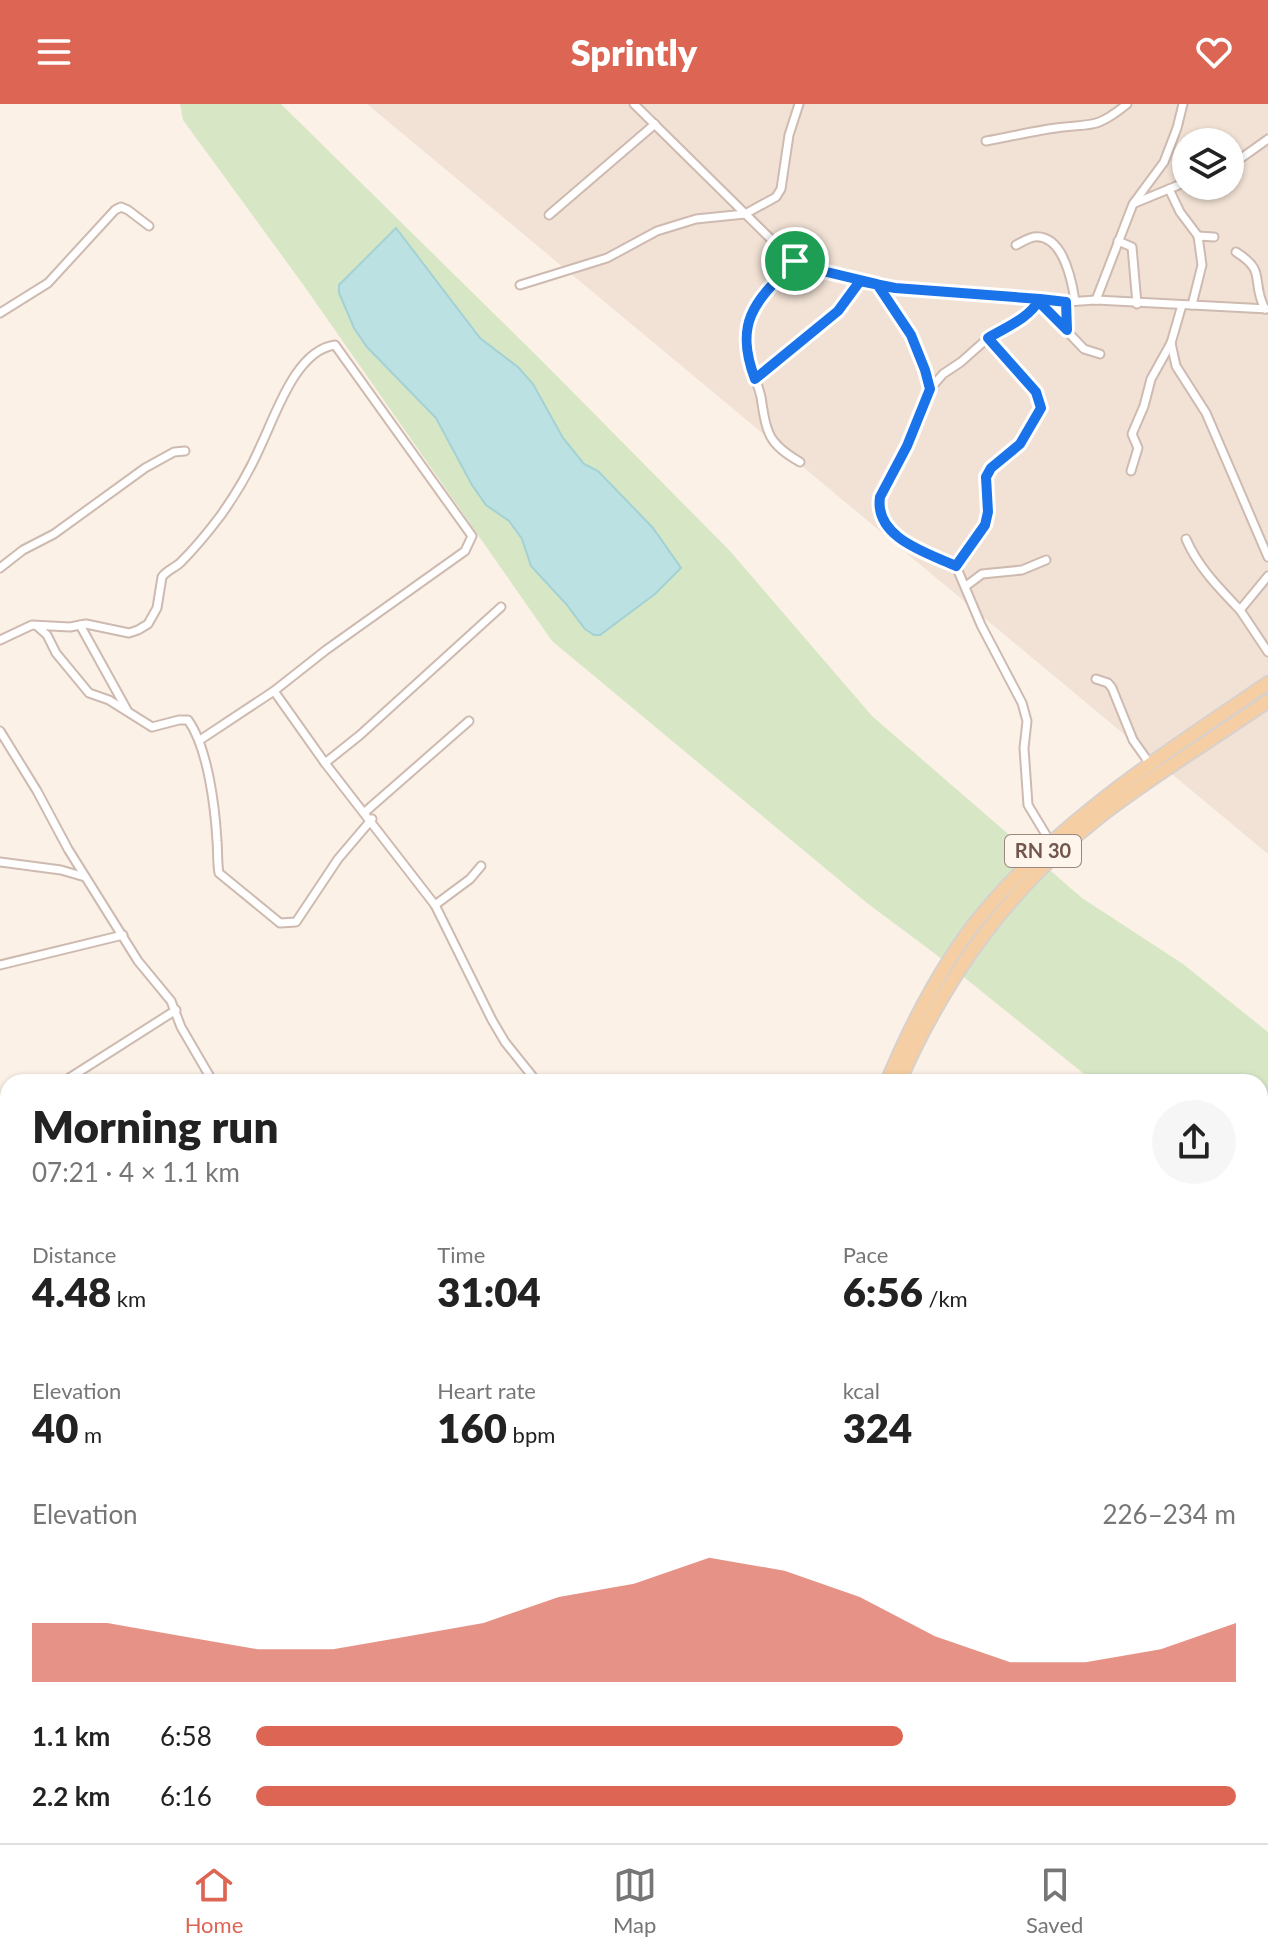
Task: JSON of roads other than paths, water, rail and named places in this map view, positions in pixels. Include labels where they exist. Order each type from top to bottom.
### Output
[{"type":"main road","name":"RN 30","points":[[891,1074],[929,991],[972,928],[1009,884],[1096,804],[1268,683]]},
{"type":"main road","name":"RN 30","points":[[903,1074],[939,998],[982,936],[1018,893],[1060,851],[1104,814],[1268,701]]},
{"type":"street","points":[[634,104],[795,261],[810,268],[877,284],[1039,301],[1096,300],[1266,309]]},
{"type":"street","points":[[520,285],[607,258],[640,238],[674,225],[696,219],[745,214],[780,194],[789,135],[799,104]]},
{"type":"street","points":[[986,141],[1056,128],[1088,127],[1109,118],[1127,104]]},
{"type":"street","points":[[1096,300],[1133,204],[1164,162],[1183,104]]},
{"type":"street","points":[[549,215],[655,124]]},
{"type":"street","points":[[1244,156],[1268,139]]},
{"type":"street","points":[[1133,204],[1172,188]]},
{"type":"street","points":[[1169,189],[1180,212],[1198,236],[1202,265],[1192,305]]},
{"type":"street","points":[[0,313],[48,283],[115,210],[121,207],[128,210],[149,226]]},
{"type":"street","points":[[1198,236],[1214,237]]},
{"type":"street","points":[[1016,245],[1037,237],[1048,240],[1068,264],[1070,301],[1067,330]]},
{"type":"street","points":[[1118,241],[1132,247],[1137,304]]},
{"type":"street","points":[[1236,252],[1255,265],[1259,272],[1260,299],[1266,309]]},
{"type":"street","points":[[795,261],[770,288],[748,319],[748,359],[768,433],[781,449],[800,462]]},
{"type":"street","points":[[755,379],[838,311],[860,281]]},
{"type":"street","points":[[877,284],[911,335],[930,389]]},
{"type":"street","points":[[1039,301],[1084,349],[1100,354]]},
{"type":"street","points":[[1039,301],[1021,320],[988,338],[943,374],[930,389],[879,504],[887,522],[903,543],[956,566],[981,625],[1022,703],[1027,721],[1024,748],[1028,805],[1051,843]]},
{"type":"street","points":[[1131,471],[1138,448],[1132,434],[1151,379],[1171,343],[1182,305]]},
{"type":"street","points":[[956,566],[985,525],[988,512],[986,477],[991,468],[1020,444],[1041,408],[1036,392],[988,338]]},
{"type":"street","points":[[1171,343],[1176,366],[1206,413],[1268,557]]},
{"type":"street","points":[[0,640],[36,625],[98,625],[129,633],[148,624],[157,608],[162,577],[179,564],[222,514],[295,376],[314,353],[324,346],[335,345],[472,536],[471,542],[465,551],[274,691],[200,740]]},
{"type":"street","points":[[0,568],[23,550],[54,534],[145,468],[174,452],[185,451]]},
{"type":"street","points":[[1186,539],[1209,577],[1240,610],[1268,652]]},
{"type":"street","points":[[966,586],[982,574],[1022,570],[1046,560]]},
{"type":"street","points":[[1240,610],[1268,576]]},
{"type":"street","points":[[325,763],[501,607]]},
{"type":"street","points":[[36,625],[47,635],[56,653],[89,693],[128,711],[152,727],[188,720],[200,740],[217,841],[219,873],[280,923],[296,922],[338,859],[372,819]]},
{"type":"street","points":[[80,625],[128,711]]},
{"type":"street","points":[[1096,679],[1112,688],[1133,740],[1150,764]]},
{"type":"street","points":[[274,691],[325,763],[372,819],[435,905],[492,1020],[531,1074]]},
{"type":"street","points":[[365,812],[469,721]]},
{"type":"street","points":[[0,731],[138,961],[176,1010],[181,1027],[208,1074]]},
{"type":"street","points":[[0,862],[71,871],[87,878]]},
{"type":"street","points":[[435,905],[470,879],[481,866]]},
{"type":"street","points":[[0,965],[123,935]]},
{"type":"street","points":[[76,1074],[176,1010]]},
{"type":"water","points":[[396,228],[480,338],[518,367],[533,384],[563,438],[584,464],[598,471],[653,528],[681,568],[655,594],[600,635],[585,629],[531,566],[522,539],[509,521],[486,505],[436,418],[367,347],[354,328],[339,293],[339,285]]}]
